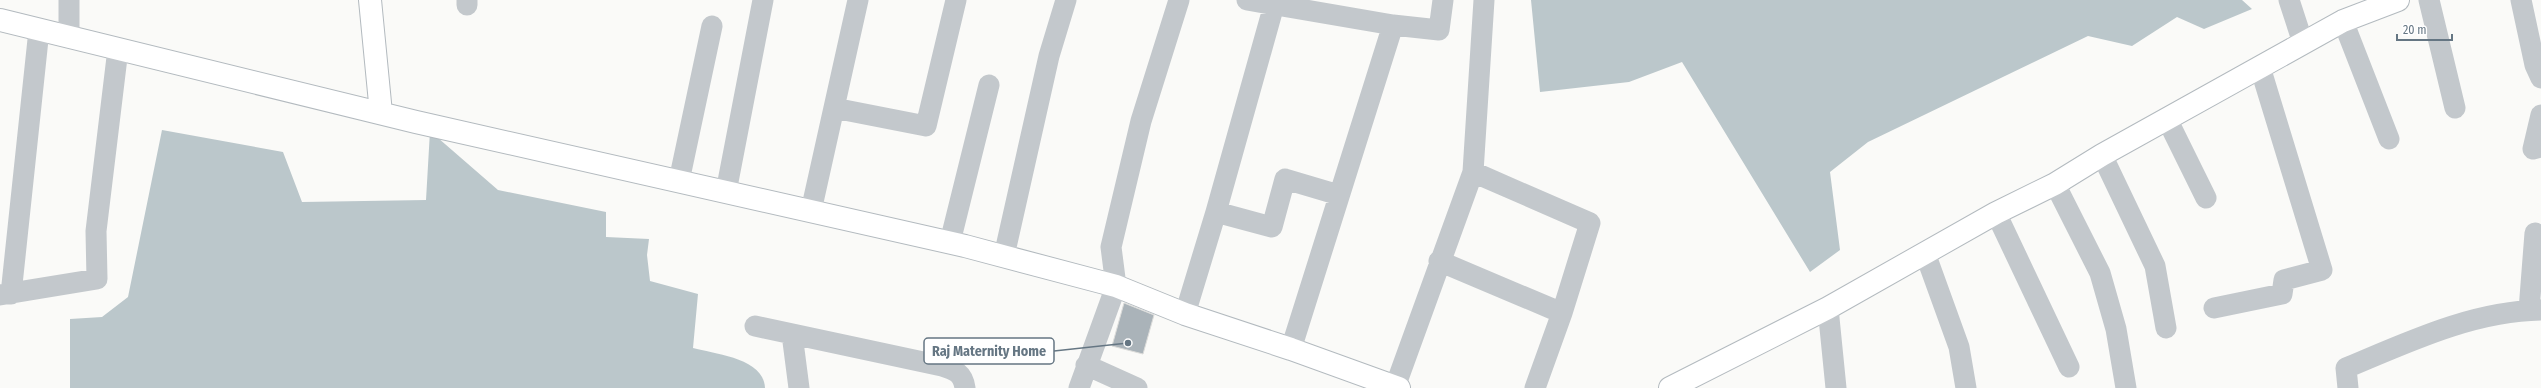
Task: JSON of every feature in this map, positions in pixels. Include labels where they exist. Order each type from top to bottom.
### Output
[{"type":"street","points":[[69,0],[69,37]]},
{"type":"street","points":[[370,0],[381,113]]},
{"type":"street","points":[[726,192],[763,0]]},
{"type":"street","points":[[811,211],[858,0]]},
{"type":"street","points":[[834,108],[926,126],[956,0]]},
{"type":"street","points":[[1004,256],[1049,56],[1066,0]]},
{"type":"street","points":[[1079,388],[1086,365],[1116,286],[1110,247],[1141,121],[1179,0]]},
{"type":"street","points":[[1247,0],[1393,26],[1439,30],[1443,0]]},
{"type":"street","points":[[0,20],[381,113],[950,242],[1004,256],[1116,286],[1185,314],[1291,349],[1364,382],[1397,387],[1439,261],[1473,172],[1484,0]]},
{"type":"street","points":[[2289,0],[2303,44]]},
{"type":"street","points":[[1670,388],[1828,308],[1996,213],[2055,184],[2102,155],[2343,21],[2398,0]]},
{"type":"street","points":[[2429,0],[2455,108]]},
{"type":"street","points":[[2521,0],[2535,65],[2541,78]]},
{"type":"street","points":[[1185,314],[1216,212],[1274,6]]},
{"type":"street","points":[[2343,21],[2389,138]]},
{"type":"street","points":[[679,181],[712,26]]},
{"type":"street","points":[[1291,349],[1393,26]]},
{"type":"street","points":[[39,30],[5,294],[97,279],[96,231],[118,49]]},
{"type":"street","points":[[2214,308],[2282,294],[2284,280],[2322,270],[2260,67]]},
{"type":"street","points":[[950,242],[989,85]]},
{"type":"street","points":[[2541,115],[2532,149],[2541,147]]},
{"type":"street","points":[[2167,119],[2206,198]]},
{"type":"street","points":[[2102,155],[2155,266],[2166,328]]},
{"type":"street","points":[[1473,172],[1590,222],[1562,313],[1535,388]]},
{"type":"street","points":[[1216,212],[1272,227],[1285,179],[1339,195]]},
{"type":"street","points":[[2055,184],[2100,273],[2116,329],[2126,388]]},
{"type":"street","points":[[1996,213],[2069,368]]},
{"type":"street","points":[[2348,388],[2346,368],[2458,324],[2535,310],[2535,233]]},
{"type":"street","points":[[1925,253],[1959,347],[1966,388]]},
{"type":"street","points":[[1439,261],[1562,313]]},
{"type":"street","points":[[1828,308],[1836,388]]},
{"type":"street","points":[[755,326],[942,366],[958,371],[964,380],[965,388]]},
{"type":"street","points":[[792,334],[799,388]]},
{"type":"street","points":[[1086,365],[1137,388]]},
{"type":"shaded area","points":[[1531,0],[2242,0],[2252,9],[2204,29],[2177,17],[2132,46],[2088,36],[1868,142],[1830,172],[1840,250],[1810,272],[1682,62],[1629,82],[1540,92]]},
{"type":"shaded area","points":[[162,130],[283,152],[302,202],[426,200],[430,131],[498,190],[606,212],[606,237],[649,239],[647,255],[650,281],[698,294],[693,348],[725,355],[748,364],[763,378],[765,388],[70,388],[70,319],[102,317],[128,297]]},
{"type":"building","points":[[1124,303],[1154,315],[1143,354],[1112,346]]},
{"type":"place","name":"Raj Maternity Home","points":[[1128,343]]}]
